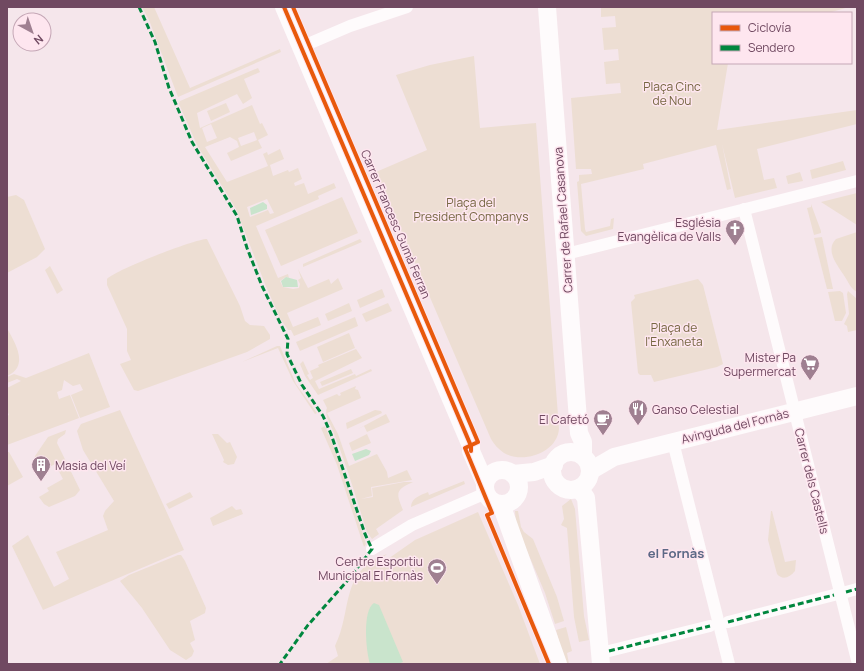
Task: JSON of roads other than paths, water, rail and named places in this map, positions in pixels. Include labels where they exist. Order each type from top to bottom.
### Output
[{"type":"street","name":"Carrer Francesc Gumà Ferran","points":[[284,7],[471,446],[471,451],[485,488]]},
{"type":"street","points":[[301,47],[350,26],[407,7]]},
{"type":"street","name":"Carrer de Rafael Casanova","points":[[547,7],[579,434],[572,464]]},
{"type":"street","points":[[566,254],[857,180]]},
{"type":"street","name":"Carrer dels Castells","points":[[744,209],[857,660]]},
{"type":"street","name":"Avinguda del Fornàs","points":[[510,478],[572,464],[614,457],[857,396]]},
{"type":"street","points":[[673,442],[729,664]]},
{"type":"street","points":[[471,446],[510,478],[513,500],[508,504],[501,504],[490,499],[485,488],[488,477],[510,478]]},
{"type":"street","points":[[572,464],[585,484],[579,488],[569,490],[561,486],[572,464]]},
{"type":"street","points":[[372,549],[412,526],[485,488]]},
{"type":"street","points":[[579,488],[586,498],[605,657],[710,626]]},
{"type":"street","points":[[501,504],[558,664]]},
{"type":"street","points":[[728,622],[846,592]]},
{"type":"place","name":"Església Evangèlica de Valls","points":[[735,246]]},
{"type":"place","name":"Mister Pa Supermercat","points":[[810,381]]},
{"type":"place","name":"Ganso Celestial","points":[[638,426]]},
{"type":"place","name":"El Cafetó","points":[[603,436]]},
{"type":"place","name":"Masia del Veí","points":[[41,482]]},
{"type":"place","name":"Centre Esportiu Municipal El Fornàs","points":[[437,585]]},
{"type":"district","name":"el Fornàs","points":[[676,553]]},
{"type":"park label","name":"Plaça Cinc de Nou","points":[[672,93]]},
{"type":"park label","name":"Plaça del President Companys","points":[[471,209]]},
{"type":"park label","name":"Plaça de l'Enxaneta","points":[[674,334]]}]
